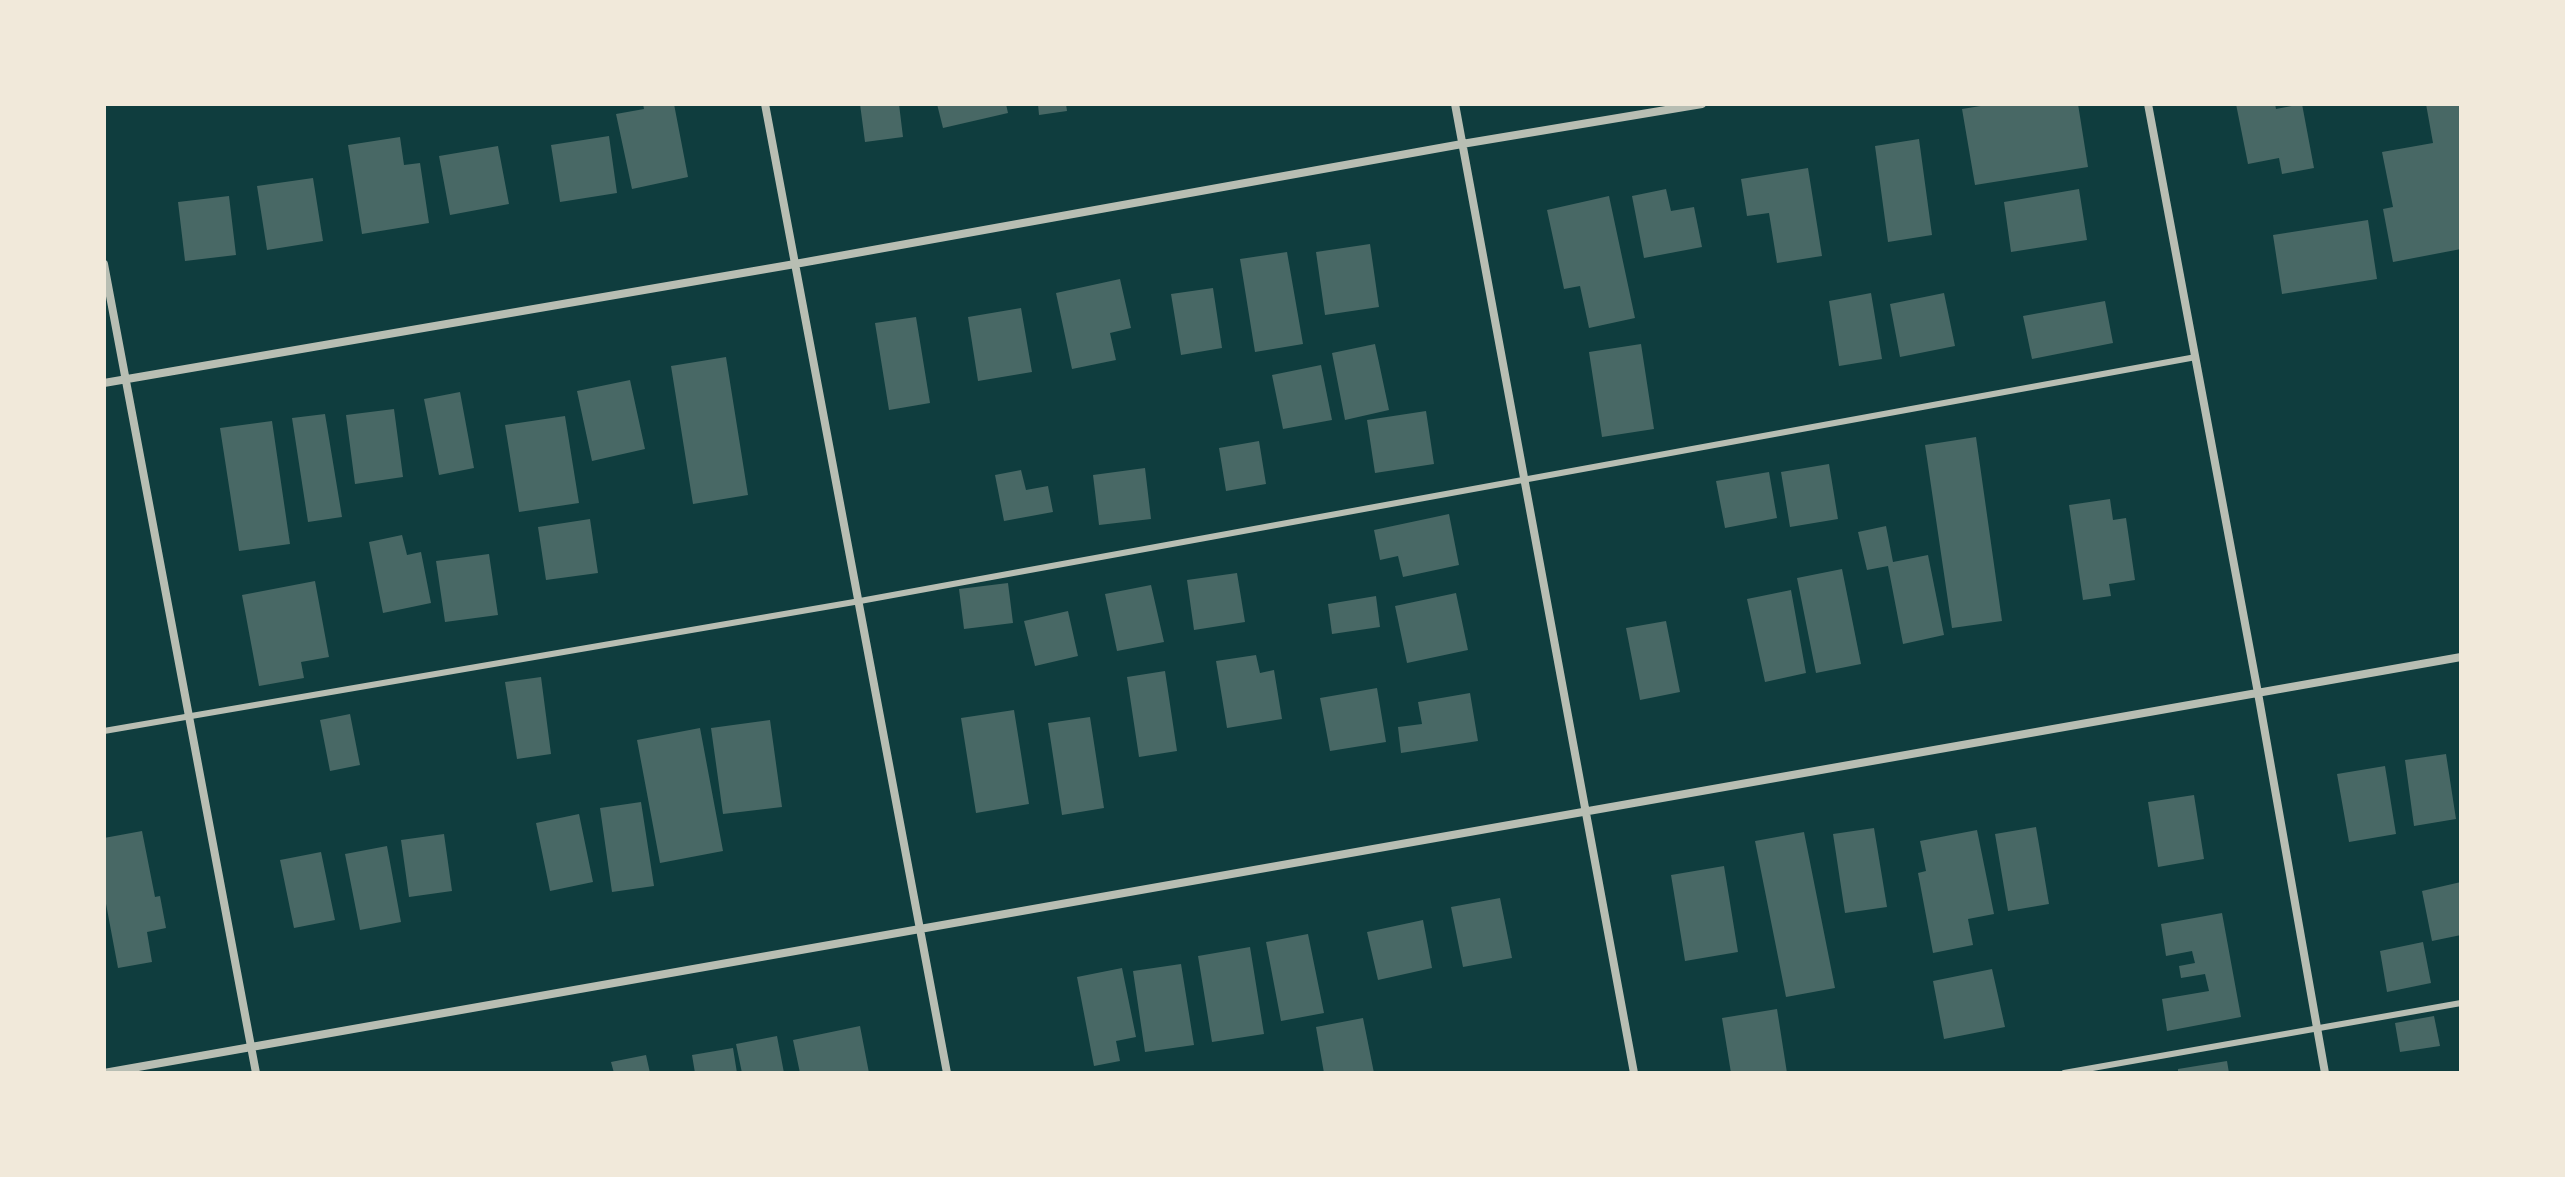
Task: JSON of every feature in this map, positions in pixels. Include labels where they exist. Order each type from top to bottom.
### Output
[{"type":"street","points":[[765,104],[947,1073]]},
{"type":"street","points":[[1455,104],[1634,1073]]},
{"type":"street","points":[[104,383],[1702,104]]},
{"type":"street","points":[[2148,104],[2325,1073]]},
{"type":"street","points":[[104,264],[256,1073]]},
{"type":"street","points":[[104,1073],[2461,657]]},
{"type":"lane","points":[[104,731],[860,601],[2196,357]]},
{"type":"lane","points":[[2064,1073],[2461,1003]]},
{"type":"building","points":[[643,104],[674,104],[688,177],[632,189],[616,114],[644,109]]},
{"type":"building","points":[[860,104],[899,104],[903,137],[865,142]]},
{"type":"building","points":[[937,104],[1006,104],[1008,113],[943,128]]},
{"type":"building","points":[[1038,104],[1066,104],[1067,111],[1039,115]]},
{"type":"building","points":[[1993,104],[2078,104],[2088,167],[1975,185],[1962,109]]},
{"type":"building","points":[[2236,104],[2275,104],[2276,109],[2302,104],[2314,168],[2282,174],[2279,158],[2248,164]]},
{"type":"building","points":[[2426,104],[2461,104],[2461,249],[2393,262],[2383,209],[2393,207],[2382,152],[2433,143]]},
{"type":"building","points":[[609,136],[617,193],[560,202],[551,145]]},
{"type":"building","points":[[400,137],[404,165],[420,163],[429,223],[362,234],[348,145]]},
{"type":"building","points":[[1919,139],[1932,235],[1888,242],[1875,146]]},
{"type":"building","points":[[498,146],[509,204],[450,215],[439,156]]},
{"type":"building","points":[[1808,168],[1822,256],[1777,263],[1769,213],[1747,216],[1741,179]]},
{"type":"building","points":[[313,178],[323,241],[267,250],[257,186]]},
{"type":"building","points":[[1666,189],[1671,211],[1694,207],[1702,247],[1644,258],[1632,196]]},
{"type":"building","points":[[2079,189],[2087,240],[2011,252],[2004,202]]},
{"type":"building","points":[[229,196],[236,255],[185,261],[178,202]]},
{"type":"building","points":[[1609,196],[1635,318],[1589,328],[1580,286],[1564,289],[1547,210]]},
{"type":"building","points":[[2368,220],[2377,279],[2282,294],[2273,235]]},
{"type":"building","points":[[1370,244],[1379,307],[1325,315],[1316,252]]},
{"type":"building","points":[[1287,252],[1303,344],[1255,352],[1240,259]]},
{"type":"building","points":[[1120,279],[1131,328],[1110,333],[1116,360],[1072,369],[1056,293]]},
{"type":"building","points":[[1213,288],[1222,348],[1181,355],[1171,294]]},
{"type":"building","points":[[1871,293],[1882,359],[1839,366],[1829,301]]},
{"type":"building","points":[[1944,293],[1955,346],[1900,357],[1890,304]]},
{"type":"building","points":[[2105,301],[2113,343],[2032,359],[2023,316]]},
{"type":"building","points":[[1021,308],[1032,372],[978,381],[968,317]]},
{"type":"building","points":[[916,317],[930,403],[889,410],[875,323]]},
{"type":"building","points":[[1375,344],[1389,410],[1345,420],[1332,353]]},
{"type":"building","points":[[1641,344],[1654,429],[1602,437],[1589,352]]},
{"type":"building","points":[[726,357],[748,495],[693,504],[671,366]]},
{"type":"building","points":[[1321,365],[1332,420],[1283,429],[1272,375]]},
{"type":"building","points":[[630,380],[645,449],[592,461],[577,391]]},
{"type":"building","points":[[460,392],[474,468],[439,475],[424,399]]},
{"type":"building","points":[[394,409],[403,477],[355,484],[346,415]]},
{"type":"building","points":[[1426,411],[1434,464],[1375,473],[1367,420]]},
{"type":"building","points":[[325,414],[342,517],[308,522],[292,418]]},
{"type":"building","points":[[565,416],[579,503],[519,512],[505,425]]},
{"type":"building","points":[[272,421],[290,544],[239,551],[220,428]]},
{"type":"building","points":[[1976,437],[2002,621],[1952,628],[1925,445]]},
{"type":"building","points":[[1259,441],[1266,484],[1226,491],[1219,448]]},
{"type":"building","points":[[1829,464],[1838,519],[1790,527],[1781,472]]},
{"type":"building","points":[[1145,468],[1151,519],[1099,525],[1093,475]]},
{"type":"building","points":[[1021,470],[1026,490],[1048,486],[1053,512],[1004,521],[995,475]]},
{"type":"building","points":[[1769,472],[1777,518],[1725,528],[1716,481]]},
{"type":"building","points":[[2110,499],[2113,520],[2126,518],[2135,580],[2109,584],[2111,596],[2083,600],[2069,505]]},
{"type":"building","points":[[1449,514],[1459,565],[1403,577],[1398,556],[1380,560],[1374,530]]},
{"type":"building","points":[[590,519],[598,573],[546,580],[538,527]]},
{"type":"building","points":[[1886,526],[1893,562],[1928,555],[1944,635],[1903,644],[1888,566],[1867,570],[1858,532]]},
{"type":"building","points":[[402,535],[407,555],[421,552],[431,603],[383,613],[369,542]]},
{"type":"building","points":[[489,554],[498,615],[445,622],[436,561]]},
{"type":"building","points":[[1842,569],[1861,664],[1816,673],[1797,578]]},
{"type":"building","points":[[1237,573],[1245,622],[1194,630],[1187,580]]},
{"type":"building","points":[[315,581],[329,657],[301,662],[304,678],[259,686],[242,595]]},
{"type":"building","points":[[1008,583],[1013,623],[964,629],[959,589]]},
{"type":"building","points":[[1151,585],[1164,642],[1117,651],[1105,594]]},
{"type":"building","points":[[1791,590],[1806,673],[1765,682],[1747,599]]},
{"type":"building","points":[[1456,593],[1468,650],[1407,663],[1395,606]]},
{"type":"building","points":[[1376,596],[1380,627],[1332,634],[1328,604]]},
{"type":"building","points":[[1068,611],[1078,656],[1035,666],[1024,621]]},
{"type":"building","points":[[1666,621],[1680,692],[1640,700],[1626,628]]},
{"type":"building","points":[[1256,655],[1260,673],[1274,670],[1282,719],[1227,728],[1216,661]]},
{"type":"building","points":[[1165,671],[1177,751],[1139,757],[1127,677]]},
{"type":"building","points":[[541,677],[551,754],[517,759],[505,682]]},
{"type":"building","points":[[1377,688],[1386,742],[1330,751],[1320,698]]},
{"type":"building","points":[[1470,693],[1478,741],[1401,753],[1398,727],[1422,724],[1418,702]]},
{"type":"building","points":[[1014,710],[1029,804],[976,813],[961,718]]},
{"type":"building","points":[[350,714],[360,765],[330,771],[320,720]]},
{"type":"building","points":[[1090,717],[1104,808],[1062,815],[1048,723]]},
{"type":"building","points":[[770,720],[782,807],[723,814],[711,728]]},
{"type":"building","points":[[700,728],[723,851],[660,863],[637,740]]},
{"type":"building","points":[[2446,754],[2456,819],[2414,826],[2405,760]]},
{"type":"building","points":[[2385,766],[2396,834],[2349,842],[2337,774]]},
{"type":"building","points":[[2194,795],[2204,859],[2158,867],[2148,802]]},
{"type":"building","points":[[641,802],[654,886],[612,892],[600,808]]},
{"type":"building","points":[[579,814],[593,882],[550,891],[536,823]]},
{"type":"building","points":[[2036,827],[2049,904],[2008,911],[1995,834]]},
{"type":"building","points":[[1874,828],[1887,907],[1845,913],[1833,834]]},
{"type":"building","points":[[1977,830],[1994,914],[1968,919],[1973,945],[1933,953],[1918,873],[1926,871],[1920,841]]},
{"type":"building","points":[[142,831],[155,897],[160,896],[166,928],[147,932],[152,962],[118,968],[104,893],[104,838]]},
{"type":"building","points":[[1804,832],[1835,988],[1786,997],[1755,841]]},
{"type":"building","points":[[444,834],[452,891],[409,897],[401,840]]},
{"type":"building","points":[[387,846],[401,922],[360,930],[345,854]]},
{"type":"building","points":[[321,852],[335,920],[294,928],[280,860]]},
{"type":"building","points":[[1724,866],[1738,952],[1685,961],[1671,875]]},
{"type":"building","points":[[2461,882],[2461,935],[2432,941],[2422,891]]},
{"type":"building","points":[[1500,898],[1512,958],[1463,967],[1451,907]]},
{"type":"building","points":[[2222,913],[2241,1017],[2167,1031],[2162,999],[2209,991],[2205,974],[2181,978],[2179,966],[2195,963],[2192,951],[2166,956],[2161,924]]},
{"type":"building","points":[[1423,920],[1432,968],[1378,980],[1367,932]]},
{"type":"building","points":[[1308,934],[1324,1013],[1281,1021],[1266,942]]},
{"type":"building","points":[[2423,942],[2431,983],[2387,992],[2380,951]]},
{"type":"building","points":[[1250,947],[1264,1034],[1212,1042],[1198,956]]},
{"type":"building","points":[[1181,964],[1194,1045],[1145,1052],[1133,971]]},
{"type":"building","points":[[1122,968],[1136,1037],[1116,1041],[1120,1061],[1094,1066],[1077,977]]},
{"type":"building","points":[[1992,969],[2005,1027],[1944,1039],[1933,981]]},
{"type":"building","points":[[1777,1009],[1787,1073],[1731,1073],[1722,1018]]},
{"type":"building","points":[[2434,1016],[2440,1046],[2400,1052],[2395,1023]]},
{"type":"building","points":[[1363,1018],[1374,1073],[1324,1073],[1316,1027]]},
{"type":"building","points":[[860,1026],[869,1073],[800,1073],[793,1040]]},
{"type":"building","points":[[777,1036],[784,1073],[742,1073],[736,1044]]},
{"type":"building","points":[[733,1048],[737,1073],[695,1073],[692,1055]]},
{"type":"building","points":[[646,1055],[650,1073],[614,1073],[611,1062]]},
{"type":"building","points":[[2227,1061],[2229,1073],[2178,1073],[2178,1069]]}]
